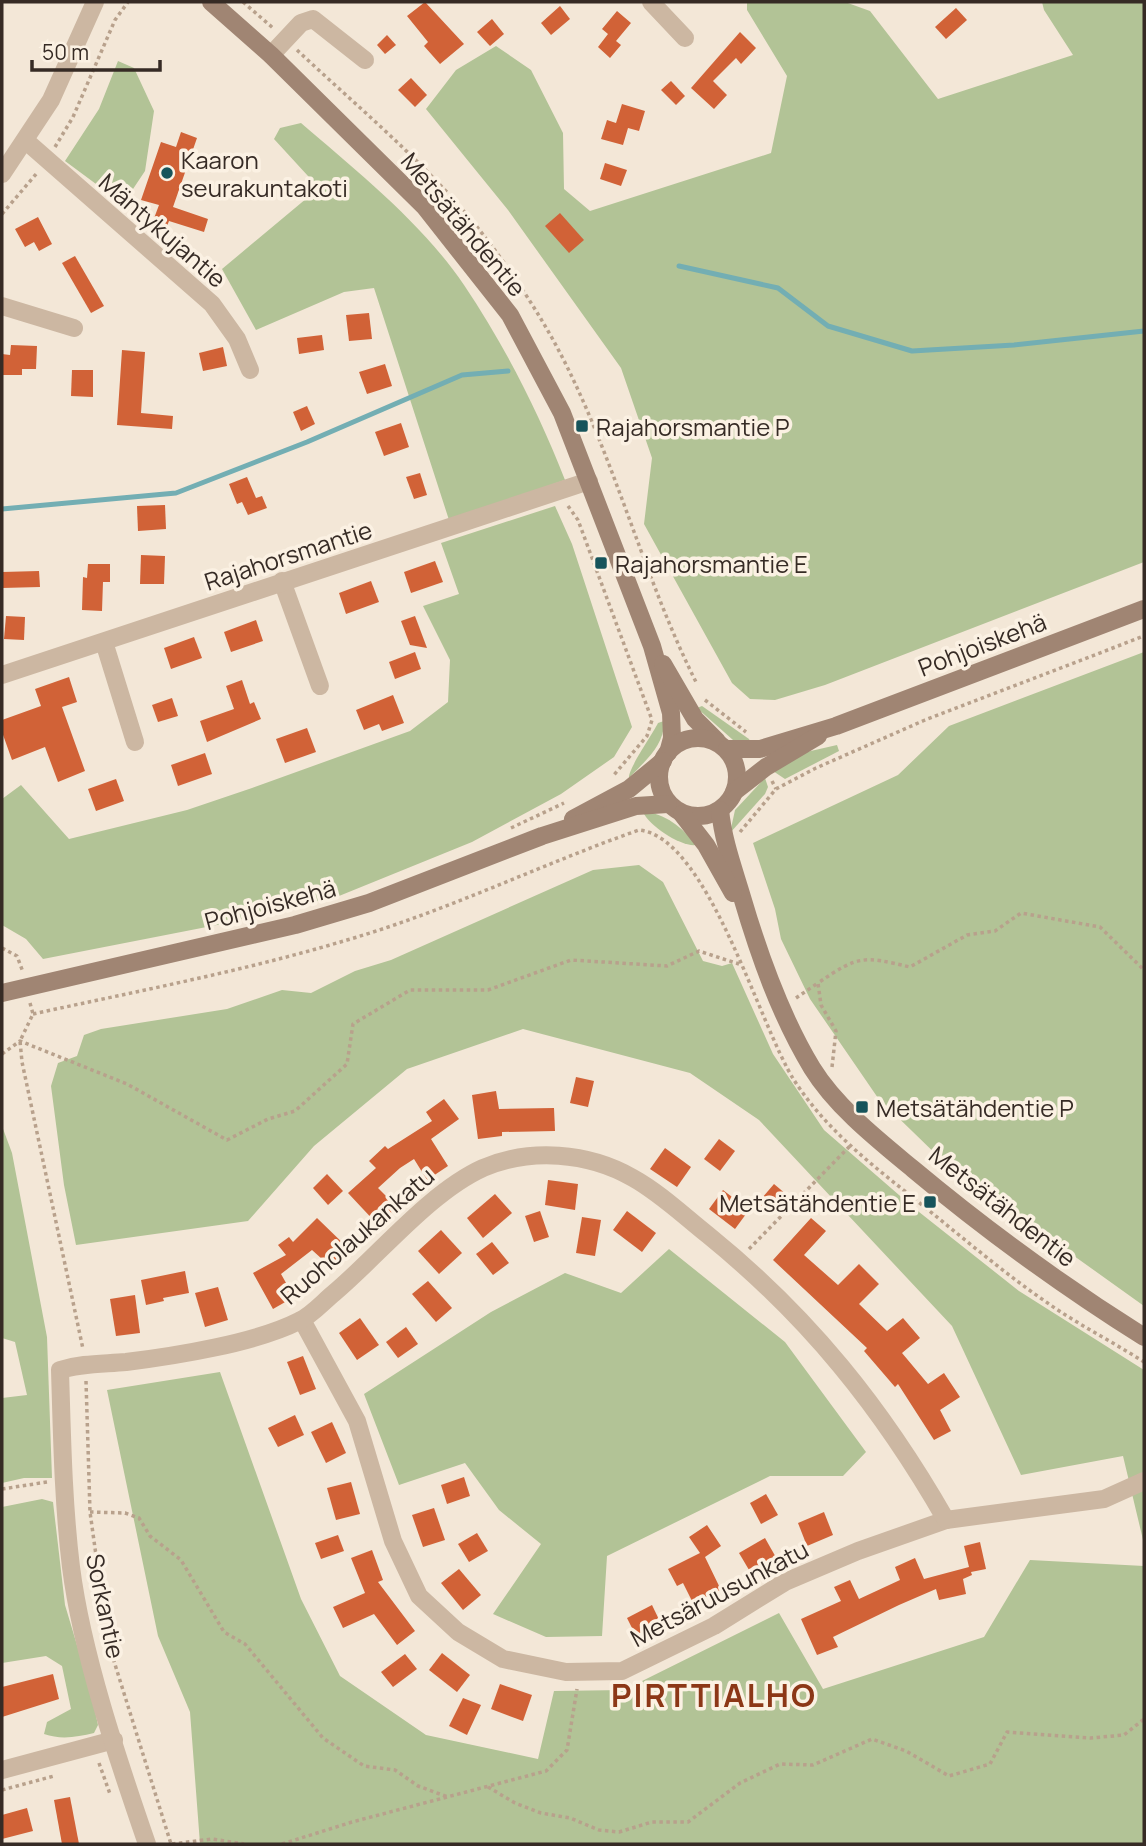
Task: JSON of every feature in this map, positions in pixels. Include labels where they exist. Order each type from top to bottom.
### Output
[{"type":"main road","name":"Metsätähdentie","points":[[211,2],[271,55],[424,206],[510,314],[540,367],[589,481],[652,646],[670,713],[672,738],[666,757]]},
{"type":"main road","name":"Pohjoiskehä","points":[[722,746],[760,749],[836,726],[1144,609]]},
{"type":"main road","name":"Metsätähdentie","points":[[652,646],[695,719],[722,746]]},
{"type":"main road","name":"Pohjoiskehä","points":[[733,792],[766,767],[836,726]]},
{"type":"main road","points":[[688,737],[706,738],[722,746],[737,764],[738,778],[733,792],[720,810],[708,815],[675,809],[658,780],[666,757],[676,742],[688,737]]},
{"type":"main road","name":"Pohjoiskehä","points":[[542,836],[629,789],[666,757]]},
{"type":"main road","name":"Pohjoiskehä","points":[[2,993],[295,925],[369,903],[542,836],[636,806],[675,809]]},
{"type":"main road","name":"Metsätähdentie","points":[[675,809],[706,845],[747,916]]},
{"type":"main road","name":"Metsätähdentie","points":[[720,810],[724,840],[747,916],[782,1006],[813,1069],[829,1090],[894,1153],[962,1209],[1066,1286],[1144,1337]]},
{"type":"street","points":[[2,174],[26,141],[68,66],[95,2]]},
{"type":"street","points":[[651,2],[685,38]]},
{"type":"street","points":[[271,55],[301,23],[313,19],[365,60]]},
{"type":"street","name":"Mäntykujantie","points":[[26,141],[212,304],[237,339],[250,370]]},
{"type":"street","points":[[2,306],[74,328]]},
{"type":"street","name":"Rajahorsmantie","points":[[2,675],[589,481]]},
{"type":"street","points":[[282,582],[320,686]]},
{"type":"street","points":[[104,642],[135,742]]},
{"type":"street","name":"Ruoholaukankatu","points":[[60,1370],[128,1362],[262,1337],[302,1320],[371,1262],[449,1187],[484,1168],[533,1153],[583,1159],[632,1177],[737,1259],[799,1315],[830,1349],[918,1472],[946,1520]]},
{"type":"street","name":"Metsäruusunkatu","points":[[302,1320],[357,1421],[393,1541],[419,1596],[458,1632],[503,1660],[580,1672],[622,1671],[714,1626],[785,1582],[858,1551],[946,1520],[1104,1499],[1144,1481]]},
{"type":"street","name":"Sorkantie","points":[[60,1370],[63,1480],[71,1569],[80,1617],[114,1740],[148,1844]]},
{"type":"street","points":[[2,1770],[114,1740]]},
{"type":"path","points":[[2,214],[47,161],[73,117],[115,20],[128,2]]},
{"type":"path","points":[[559,492],[578,520],[652,720],[647,736],[636,753],[620,772],[608,779]]},
{"type":"path","points":[[724,840],[739,832],[776,789],[816,768],[925,720],[1144,636]]},
{"type":"path","points":[[511,828],[573,799]]},
{"type":"path","points":[[33,1014],[246,967],[349,940],[639,830],[659,836],[678,853],[712,901],[770,1035],[795,1081],[850,1146],[1049,1304],[1144,1362]]},
{"type":"path","points":[[678,853],[706,845]]},
{"type":"path","points":[[782,1006],[842,967],[867,957],[910,967],[967,935],[995,930],[1021,913],[1100,927],[1144,970]]},
{"type":"path","points":[[2,948],[17,956],[33,1014],[20,1041],[2,1054]]},
{"type":"path","points":[[20,1041],[127,1084],[227,1140],[268,1119],[296,1111],[347,1064],[353,1024],[410,990],[488,990],[571,960],[667,967],[699,951],[741,964]]},
{"type":"path","points":[[818,984],[821,1005],[836,1031],[829,1090]]},
{"type":"path","points":[[20,1041],[77,1312],[85,1365],[90,1511],[108,1642],[172,1844],[212,1839],[244,1844]]},
{"type":"path","points":[[737,1259],[850,1146]]},
{"type":"path","points":[[2,1489],[63,1480]]},
{"type":"path","points":[[90,1511],[125,1513],[139,1518],[150,1536],[181,1560],[224,1632],[245,1644],[323,1738],[364,1766],[395,1770],[418,1787],[448,1797]]},
{"type":"path","points":[[282,1844],[546,1771],[567,1750],[580,1672]]},
{"type":"path","points":[[488,1787],[515,1803],[541,1813],[570,1818],[599,1830],[619,1832],[652,1822],[688,1822],[740,1783],[780,1764],[813,1765],[872,1739],[906,1751],[949,1776],[990,1764],[1007,1732],[1091,1738],[1124,1735],[1144,1719]]},
{"type":"green space","points":[[747,2],[845,2],[870,11],[938,99],[1073,55],[1044,10],[1042,2],[1144,2],[1144,562],[825,685],[775,700],[750,699],[732,683],[644,524],[652,458],[621,368],[508,210],[426,109],[456,70],[496,46],[531,70],[563,133],[564,189],[590,211],[771,153],[787,76],[747,10]]},
{"type":"green space","points":[[118,61],[134,68],[154,111],[145,171],[123,204],[65,161],[99,109]]},
{"type":"green space","points":[[301,123],[388,199],[447,262],[479,308],[507,356],[544,430],[565,480],[449,520],[374,288],[344,292],[256,330],[222,269],[319,188],[274,139],[280,128]]},
{"type":"green space","points":[[555,506],[572,544],[632,727],[614,757],[561,794],[472,842],[339,896],[222,924],[43,959],[26,939],[2,925],[2,799],[21,785],[69,839],[187,810],[410,731],[448,702],[450,660],[423,606],[459,594],[441,543]]},
{"type":"green space","points":[[1144,652],[1144,1306],[947,1165],[878,1098],[810,999],[781,939],[775,909],[753,843],[898,775],[949,726]]},
{"type":"green space","points":[[702,706],[751,743],[733,740],[697,708]]},
{"type":"green space","points":[[664,721],[657,745],[629,778],[636,760],[658,723]]},
{"type":"green space","points":[[837,745],[839,751],[785,779],[773,771],[802,753]]},
{"type":"green space","points":[[765,778],[768,787],[765,794],[730,833],[735,810]]},
{"type":"green space","points":[[643,812],[659,815],[672,822],[696,845],[682,843],[666,834],[646,818]]},
{"type":"green space","points":[[639,865],[663,882],[703,961],[722,966],[732,963],[773,1054],[824,1130],[914,1208],[1019,1291],[1144,1370],[1144,1544],[1123,1456],[1021,1475],[952,1326],[759,1120],[690,1073],[523,1029],[407,1069],[314,1146],[248,1221],[76,1245],[64,1185],[51,1086],[58,1063],[77,1056],[84,1035],[101,1029],[227,1009],[282,990],[311,993],[355,971],[391,960],[593,870]]},
{"type":"green space","points":[[2,1126],[12,1153],[47,1337],[52,1478],[24,1478],[2,1483],[2,1398],[27,1395],[15,1342],[2,1338]]},
{"type":"green space","points":[[669,1249],[785,1342],[866,1452],[843,1476],[770,1476],[607,1556],[602,1636],[546,1637],[493,1614],[541,1544],[499,1510],[465,1463],[399,1485],[364,1394],[491,1312],[565,1273],[621,1293]]},
{"type":"green space","points":[[220,1372],[301,1599],[340,1676],[426,1735],[538,1759],[554,1691],[624,1690],[779,1613],[823,1689],[984,1637],[1030,1560],[1144,1566],[1144,1844],[200,1844],[190,1712],[158,1636],[107,1390]]},
{"type":"green space","points":[[42,1499],[53,1502],[65,1605],[98,1725],[94,1733],[75,1737],[44,1734],[47,1722],[71,1709],[62,1666],[46,1656],[2,1663],[2,1507]]},
{"type":"building","points":[[425,2],[464,44],[440,64],[424,46],[428,42],[407,16]]},
{"type":"building","points":[[560,6],[570,19],[551,35],[541,23]]},
{"type":"building","points":[[956,8],[967,20],[946,39],[935,27]]},
{"type":"building","points":[[617,11],[631,23],[616,41],[621,45],[610,58],[598,47],[608,34],[602,29]]},
{"type":"building","points":[[492,19],[504,34],[490,46],[477,32]]},
{"type":"building","points":[[740,32],[756,48],[741,64],[736,58],[713,81],[727,95],[714,109],[691,88]]},
{"type":"building","points":[[387,35],[396,45],[385,54],[377,45]]},
{"type":"building","points":[[411,78],[427,95],[415,107],[398,90]]},
{"type":"building","points":[[671,81],[685,96],[676,105],[661,90]]},
{"type":"building","points":[[622,104],[645,111],[639,131],[628,128],[623,145],[601,139],[607,120],[616,123]]},
{"type":"building","name":"Kaaron seurakuntakoti","points":[[181,132],[197,138],[173,207],[208,219],[204,232],[169,221],[167,226],[153,221],[159,205],[141,200],[161,142],[176,147]]},
{"type":"building","points":[[605,163],[627,170],[621,186],[600,179]]},
{"type":"building","points":[[560,213],[584,240],[569,253],[545,226]]},
{"type":"building","points":[[38,217],[52,244],[39,251],[34,242],[25,247],[15,229]]},
{"type":"building","points":[[75,256],[104,306],[91,313],[62,263]]},
{"type":"building","points":[[369,313],[372,339],[349,341],[346,315]]},
{"type":"building","points":[[322,335],[324,350],[299,354],[297,338]]},
{"type":"building","points":[[11,345],[37,346],[36,369],[22,369],[22,375],[2,375],[2,354],[10,355]]},
{"type":"building","points":[[223,347],[227,366],[203,371],[199,353]]},
{"type":"building","points":[[122,350],[145,352],[141,413],[173,416],[172,429],[117,425]]},
{"type":"building","points":[[385,364],[392,386],[367,394],[359,372]]},
{"type":"building","points":[[72,370],[93,370],[93,397],[71,396]]},
{"type":"building","points":[[307,406],[315,424],[301,431],[293,412]]},
{"type":"building","points":[[401,423],[409,447],[384,456],[375,432]]},
{"type":"building","points":[[420,473],[427,495],[414,499],[406,477]]},
{"type":"building","points":[[247,477],[256,498],[262,496],[267,508],[248,515],[242,502],[237,504],[229,484]]},
{"type":"building","points":[[165,505],[166,529],[138,531],[137,506]]},
{"type":"building","points":[[141,555],[165,556],[164,584],[140,584]]},
{"type":"building","points":[[435,561],[443,582],[411,593],[404,572]]},
{"type":"building","points":[[88,564],[110,564],[110,582],[103,582],[102,611],[82,610],[83,577],[87,578]]},
{"type":"building","points":[[39,571],[40,587],[2,588],[2,572]]},
{"type":"building","points":[[371,581],[379,602],[346,614],[339,593]]},
{"type":"building","points":[[6,616],[25,617],[24,640],[4,639]]},
{"type":"building","points":[[415,616],[427,648],[410,645],[401,621]]},
{"type":"building","points":[[256,620],[263,641],[231,652],[224,632]]},
{"type":"building","points":[[194,637],[202,658],[171,669],[164,648]]},
{"type":"building","points":[[415,652],[421,669],[395,679],[389,662]]},
{"type":"building","points":[[69,677],[77,702],[62,707],[85,771],[58,782],[45,747],[12,760],[2,732],[2,720],[41,706],[35,689]]},
{"type":"building","points":[[242,680],[250,704],[254,702],[261,719],[207,742],[200,721],[234,709],[226,686]]},
{"type":"building","points":[[393,695],[404,723],[382,731],[379,724],[364,730],[356,710]]},
{"type":"building","points":[[172,698],[178,716],[158,722],[152,705]]},
{"type":"building","points":[[307,728],[316,752],[285,763],[276,739]]},
{"type":"building","points":[[205,753],[212,774],[178,786],[171,765]]},
{"type":"building","points":[[116,779],[124,801],[96,811],[88,789]]},
{"type":"building","points":[[576,1077],[594,1081],[588,1107],[570,1103]]},
{"type":"building","points":[[496,1091],[499,1109],[554,1108],[555,1131],[502,1132],[502,1136],[478,1139],[472,1095]]},
{"type":"building","points":[[444,1099],[459,1119],[431,1139],[448,1166],[427,1180],[414,1159],[400,1168],[378,1188],[397,1207],[378,1225],[348,1193],[376,1168],[369,1161],[385,1146],[388,1149],[432,1121],[426,1112]]},
{"type":"building","points":[[719,1139],[735,1151],[720,1171],[704,1159]]},
{"type":"building","points":[[665,1148],[691,1167],[677,1187],[650,1169]]},
{"type":"building","points":[[327,1174],[343,1191],[328,1205],[313,1188]]},
{"type":"building","points":[[548,1180],[578,1184],[575,1210],[545,1205]]},
{"type":"building","points":[[774,1184],[787,1195],[770,1215],[757,1204]]},
{"type":"building","points":[[723,1190],[749,1210],[735,1229],[709,1209]]},
{"type":"building","points":[[495,1194],[512,1213],[483,1238],[467,1218]]},
{"type":"building","points":[[540,1211],[549,1237],[534,1242],[525,1216]]},
{"type":"building","points":[[627,1211],[656,1233],[642,1252],[613,1230]]},
{"type":"building","points":[[582,1217],[601,1220],[595,1256],[576,1253]]},
{"type":"building","points":[[317,1218],[350,1250],[332,1268],[312,1250],[281,1274],[294,1297],[273,1309],[253,1273],[286,1255],[278,1245],[289,1237],[293,1242]]},
{"type":"building","points":[[811,1218],[826,1231],[804,1255],[838,1285],[859,1264],[879,1284],[859,1304],[887,1331],[903,1318],[920,1338],[902,1353],[928,1384],[944,1373],[960,1397],[940,1410],[951,1431],[934,1440],[898,1384],[895,1387],[864,1351],[867,1348],[773,1260]]},
{"type":"building","points":[[441,1230],[462,1253],[439,1274],[418,1251]]},
{"type":"building","points":[[492,1242],[509,1263],[493,1275],[476,1254]]},
{"type":"building","points":[[185,1271],[189,1293],[163,1298],[164,1301],[146,1305],[141,1280]]},
{"type":"building","points":[[428,1281],[452,1308],[436,1322],[412,1294]]},
{"type":"building","points":[[218,1287],[228,1320],[205,1327],[195,1293]]},
{"type":"building","points":[[135,1295],[140,1333],[116,1336],[110,1299]]},
{"type":"building","points":[[360,1318],[379,1345],[357,1360],[339,1333]]},
{"type":"building","points":[[406,1327],[418,1344],[398,1358],[386,1342]]},
{"type":"building","points":[[303,1356],[316,1389],[300,1395],[287,1362]]},
{"type":"building","points":[[295,1415],[304,1435],[278,1447],[268,1428]]},
{"type":"building","points":[[332,1422],[346,1453],[326,1463],[311,1432]]},
{"type":"building","points":[[464,1477],[470,1496],[447,1504],[441,1485]]},
{"type":"building","points":[[351,1482],[360,1514],[336,1520],[327,1488]]},
{"type":"building","points":[[766,1494],[778,1515],[761,1524],[750,1503]]},
{"type":"building","points":[[434,1508],[445,1540],[423,1547],[412,1515]]},
{"type":"building","points":[[824,1512],[833,1535],[807,1546],[798,1523]]},
{"type":"building","points":[[707,1525],[721,1546],[705,1557],[721,1590],[693,1603],[683,1583],[677,1586],[668,1569],[700,1553],[689,1537]]},
{"type":"building","points":[[477,1533],[488,1551],[469,1562],[458,1544]]},
{"type":"building","points":[[338,1535],[344,1551],[321,1559],[315,1543]]},
{"type":"building","points":[[765,1538],[778,1561],[752,1575],[739,1553]]},
{"type":"building","points":[[980,1542],[986,1569],[971,1572],[972,1575],[963,1579],[966,1594],[939,1600],[936,1589],[833,1637],[838,1647],[817,1655],[801,1619],[841,1601],[834,1587],[850,1580],[859,1599],[900,1580],[895,1567],[915,1558],[924,1579],[969,1567],[964,1546]]},
{"type":"building","points":[[372,1550],[383,1580],[378,1582],[415,1631],[397,1645],[374,1614],[343,1628],[333,1607],[365,1593],[351,1558]]},
{"type":"building","points":[[459,1569],[481,1595],[463,1610],[441,1583]]},
{"type":"building","points":[[652,1605],[663,1628],[638,1640],[627,1618]]},
{"type":"building","points":[[442,1653],[470,1675],[457,1692],[429,1670]]},
{"type":"building","points":[[405,1654],[417,1669],[393,1687],[381,1672]]},
{"type":"building","points":[[53,1674],[59,1699],[2,1717],[2,1687]]},
{"type":"building","points":[[500,1684],[532,1695],[523,1721],[491,1709]]},
{"type":"building","points":[[463,1698],[481,1705],[467,1735],[449,1726]]},
{"type":"building","points":[[70,1797],[79,1844],[62,1844],[54,1800]]},
{"type":"building","points":[[27,1808],[33,1831],[2,1839],[2,1815]]},
{"type":"waterway","points":[[679,266],[778,288],[828,326],[912,351],[1014,345],[1144,331]]},
{"type":"waterway","points":[[2,509],[176,493],[307,442],[462,375],[508,371]]},
{"type":"place","name":"Kaaron seurakuntakoti","points":[[167,173]]},
{"type":"place","name":"Rajahorsmantie P","points":[[582,426]]},
{"type":"place","name":"Rajahorsmantie E","points":[[601,563]]},
{"type":"place","name":"Metsätähdentie P","points":[[862,1107]]},
{"type":"place","name":"Metsätähdentie E","points":[[930,1202]]},
{"type":"district","name":"PIRTTIALHO","points":[[714,1695]]}]
